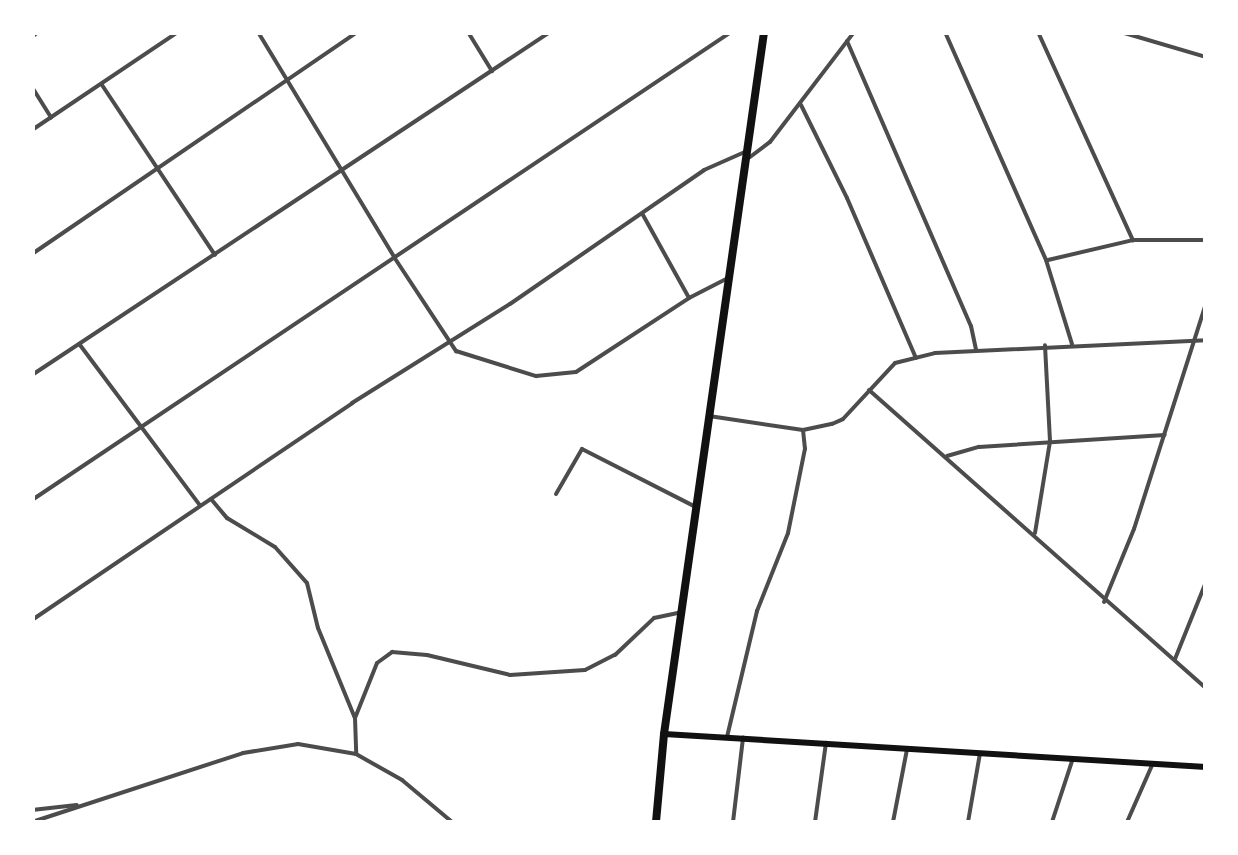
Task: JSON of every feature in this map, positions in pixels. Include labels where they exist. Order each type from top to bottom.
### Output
[{"type":"highway","points":[[656,822],[664,734],[764,32]]},
{"type":"main road","points":[[664,734],[1206,766]]},
{"type":"street","points":[[32,130],[178,32]]},
{"type":"street","points":[[258,32],[341,172],[456,351],[536,376],[576,372],[689,298],[730,277]]},
{"type":"street","points":[[32,254],[358,32]]},
{"type":"street","points":[[468,32],[492,72]]},
{"type":"street","points":[[32,375],[550,32]]},
{"type":"street","points":[[32,500],[731,32]]},
{"type":"street","points":[[32,620],[199,504],[450,343],[704,170],[746,156],[770,142],[854,32]]},
{"type":"street","points":[[945,32],[1046,260],[1072,344]]},
{"type":"street","points":[[1038,32],[1133,240]]},
{"type":"street","points":[[1120,32],[1206,57]]},
{"type":"street","points":[[847,40],[972,326],[976,349]]},
{"type":"street","points":[[102,85],[214,255]]},
{"type":"street","points":[[32,87],[51,118]]},
{"type":"street","points":[[800,105],[847,198],[916,358]]},
{"type":"street","points":[[643,215],[689,298]]},
{"type":"street","points":[[1046,260],[1133,240],[1206,240]]},
{"type":"street","points":[[1104,602],[1165,435],[1206,304]]},
{"type":"street","points":[[709,416],[804,430],[843,419],[896,364],[916,358],[976,349],[1206,340]]},
{"type":"street","points":[[1035,534],[1050,441],[1046,345]]},
{"type":"street","points":[[80,346],[199,504]]},
{"type":"street","points":[[868,389],[1035,534],[1104,602],[1206,688]]},
{"type":"street","points":[[726,737],[753,624],[788,533],[805,449],[804,430]]},
{"type":"street","points":[[945,457],[979,448],[1165,435]]},
{"type":"street","points":[[556,494],[582,449],[696,506]]},
{"type":"street","points":[[210,498],[227,518],[275,547],[308,583],[318,628],[355,718],[356,754]]},
{"type":"street","points":[[1175,659],[1206,582]]},
{"type":"street","points":[[355,718],[378,663],[392,652],[427,655],[510,675],[585,670],[615,655],[654,618],[682,612]]},
{"type":"street","points":[[733,822],[743,738]]},
{"type":"street","points":[[815,822],[826,742]]},
{"type":"street","points":[[32,822],[243,752],[298,744],[356,754],[402,780],[452,822]]},
{"type":"street","points":[[892,822],[907,747]]},
{"type":"street","points":[[968,822],[980,752]]},
{"type":"street","points":[[1052,822],[1073,758]]},
{"type":"street","points":[[1127,822],[1153,763]]},
{"type":"street","points":[[32,810],[81,805]]}]
